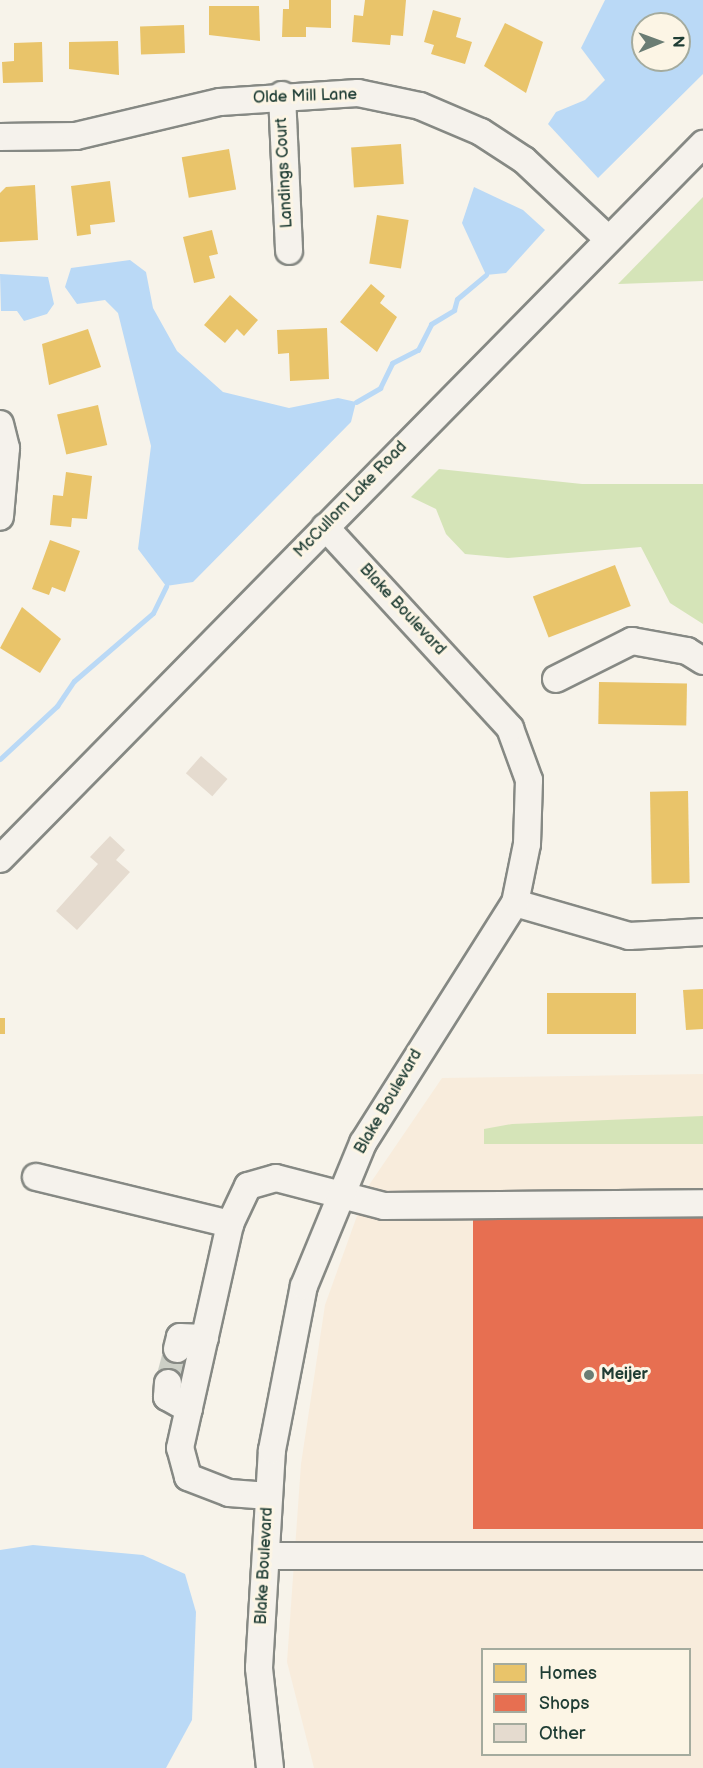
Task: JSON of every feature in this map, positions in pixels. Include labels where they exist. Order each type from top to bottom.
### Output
[{"type":"street","name":"Olde Mill Lane","points":[[0,137],[76,136],[220,102],[282,94],[358,93],[420,106],[481,132],[524,160],[606,237]]},
{"type":"street","name":"Landings Court","points":[[282,94],[289,251]]},
{"type":"street","name":"McCullom Lake Road","points":[[0,859],[606,237],[703,144]]},
{"type":"street","points":[[676,169],[703,174]]},
{"type":"street","points":[[0,424],[6,448],[0,517]]},
{"type":"street","name":"Blake Boulevard","points":[[270,1768],[259,1668],[272,1450],[304,1286],[363,1143],[409,1065],[515,903],[527,844],[529,780],[510,728],[325,527]]},
{"type":"street","points":[[556,679],[632,641],[687,651],[703,661]]},
{"type":"street","points":[[515,903],[629,936],[703,932]]},
{"type":"street","points":[[36,1177],[230,1224]]},
{"type":"street","points":[[269,1496],[229,1493],[188,1477],[180,1448],[230,1224],[248,1186],[276,1178],[384,1206],[703,1203]]},
{"type":"street","points":[[177,1349],[180,1337],[205,1338]]},
{"type":"street","points":[[168,1383],[167,1397],[189,1409]]},
{"type":"street","points":[[266,1556],[703,1556]]},
{"type":"shaded area","points":[[703,1074],[703,1768],[314,1768],[287,1662],[301,1464],[325,1305],[367,1188],[442,1078]]},
{"type":"green space","points":[[703,197],[703,281],[618,284]]},
{"type":"green space","points":[[439,469],[582,484],[703,484],[703,624],[670,603],[641,547],[508,558],[465,554],[446,534],[436,509],[411,497]]},
{"type":"green space","points":[[703,1116],[703,1144],[484,1144],[484,1129],[512,1124]]},
{"type":"water","points":[[605,0],[703,0],[703,74],[598,178],[548,124],[556,112],[585,100],[605,80],[581,48]]},
{"type":"water","points":[[474,187],[523,210],[545,230],[506,273],[486,275],[462,223]]},
{"type":"water","points":[[130,260],[146,272],[153,308],[177,351],[223,392],[289,408],[338,398],[356,402],[351,422],[193,582],[166,586],[138,549],[151,446],[118,313],[105,300],[77,304],[65,287],[71,268]]},
{"type":"water","points":[[0,274],[48,277],[54,304],[47,314],[24,321],[17,311],[1,311]]},
{"type":"water","points":[[33,1545],[143,1555],[185,1574],[196,1612],[192,1720],[166,1768],[0,1768],[0,1550]]},
{"type":"building: Homes","points":[[289,0],[331,0],[331,28],[306,27],[306,37],[282,37],[283,9],[289,9]]},
{"type":"building: Homes","points":[[365,0],[406,0],[403,36],[391,35],[390,45],[352,42],[354,15],[363,16]]},
{"type":"building: Homes","points":[[209,6],[259,6],[260,41],[209,35]]},
{"type":"building: Homes","points":[[433,10],[461,18],[456,37],[472,42],[465,64],[431,54],[434,45],[424,42]]},
{"type":"building: Homes","points":[[505,23],[543,42],[526,93],[484,66]]},
{"type":"building: Homes","points":[[184,25],[185,53],[141,55],[140,27]]},
{"type":"building: Homes","points":[[118,41],[119,75],[69,69],[69,42]]},
{"type":"building: Homes","points":[[42,42],[43,82],[3,83],[2,62],[14,61],[14,43]]},
{"type":"building: Homes","points":[[401,144],[404,184],[354,187],[351,147]]},
{"type":"building: Homes","points":[[229,149],[236,189],[189,198],[182,157]]},
{"type":"building: Homes","points":[[110,181],[115,222],[90,225],[91,234],[77,236],[71,186]]},
{"type":"building: Homes","points":[[35,185],[38,240],[0,242],[0,193],[6,187]]},
{"type":"building: Homes","points":[[377,215],[409,220],[401,268],[369,263]]},
{"type":"building: Homes","points":[[212,230],[218,254],[209,256],[215,278],[194,283],[183,237]]},
{"type":"building: Homes","points":[[371,284],[385,296],[380,303],[397,317],[377,352],[340,322]]},
{"type":"building: Homes","points":[[230,295],[258,320],[244,336],[237,329],[225,343],[204,325]]},
{"type":"building: Homes","points":[[327,328],[329,379],[290,381],[289,353],[278,354],[277,330]]},
{"type":"building: Homes","points":[[88,329],[101,367],[49,385],[42,344]]},
{"type":"building: Homes","points":[[98,405],[107,445],[66,454],[57,414]]},
{"type":"building: Homes","points":[[66,472],[92,476],[87,519],[72,518],[71,527],[50,525],[53,495],[63,496]]},
{"type":"building: Homes","points":[[50,540],[80,551],[65,592],[52,587],[49,595],[32,589]]},
{"type":"building: Homes","points":[[615,565],[631,606],[549,638],[533,597]]},
{"type":"building: Homes","points":[[22,607],[61,639],[40,673],[0,648]]},
{"type":"building: Homes","points":[[599,682],[687,684],[686,726],[598,724]]},
{"type":"building: Homes","points":[[688,791],[690,883],[652,884],[650,792]]},
{"type":"building: Homes","points":[[703,989],[703,1029],[686,1030],[683,990]]},
{"type":"building: Homes","points":[[547,993],[636,993],[636,1034],[547,1034]]},
{"type":"building: Homes","points":[[0,1018],[5,1018],[5,1034],[0,1034]]},
{"type":"building: Shops","name":"Meijer","points":[[473,1218],[703,1218],[703,1529],[473,1529]]},
{"type":"building: Other","points":[[201,756],[227,779],[212,796],[186,773]]},
{"type":"building: Other","points":[[110,836],[125,850],[116,860],[130,872],[77,930],[56,911],[98,864],[90,857]]},
{"type":"waterway","points":[[356,402],[380,388],[392,363],[418,350],[431,324],[454,310],[457,299],[486,275]]},
{"type":"waterway","points":[[0,759],[57,706],[74,681],[153,613],[166,586]]},
{"type":"tunnel","points":[[168,1383],[177,1349]]},
{"type":"place","name":"Meijer","points":[[589,1375]]}]
